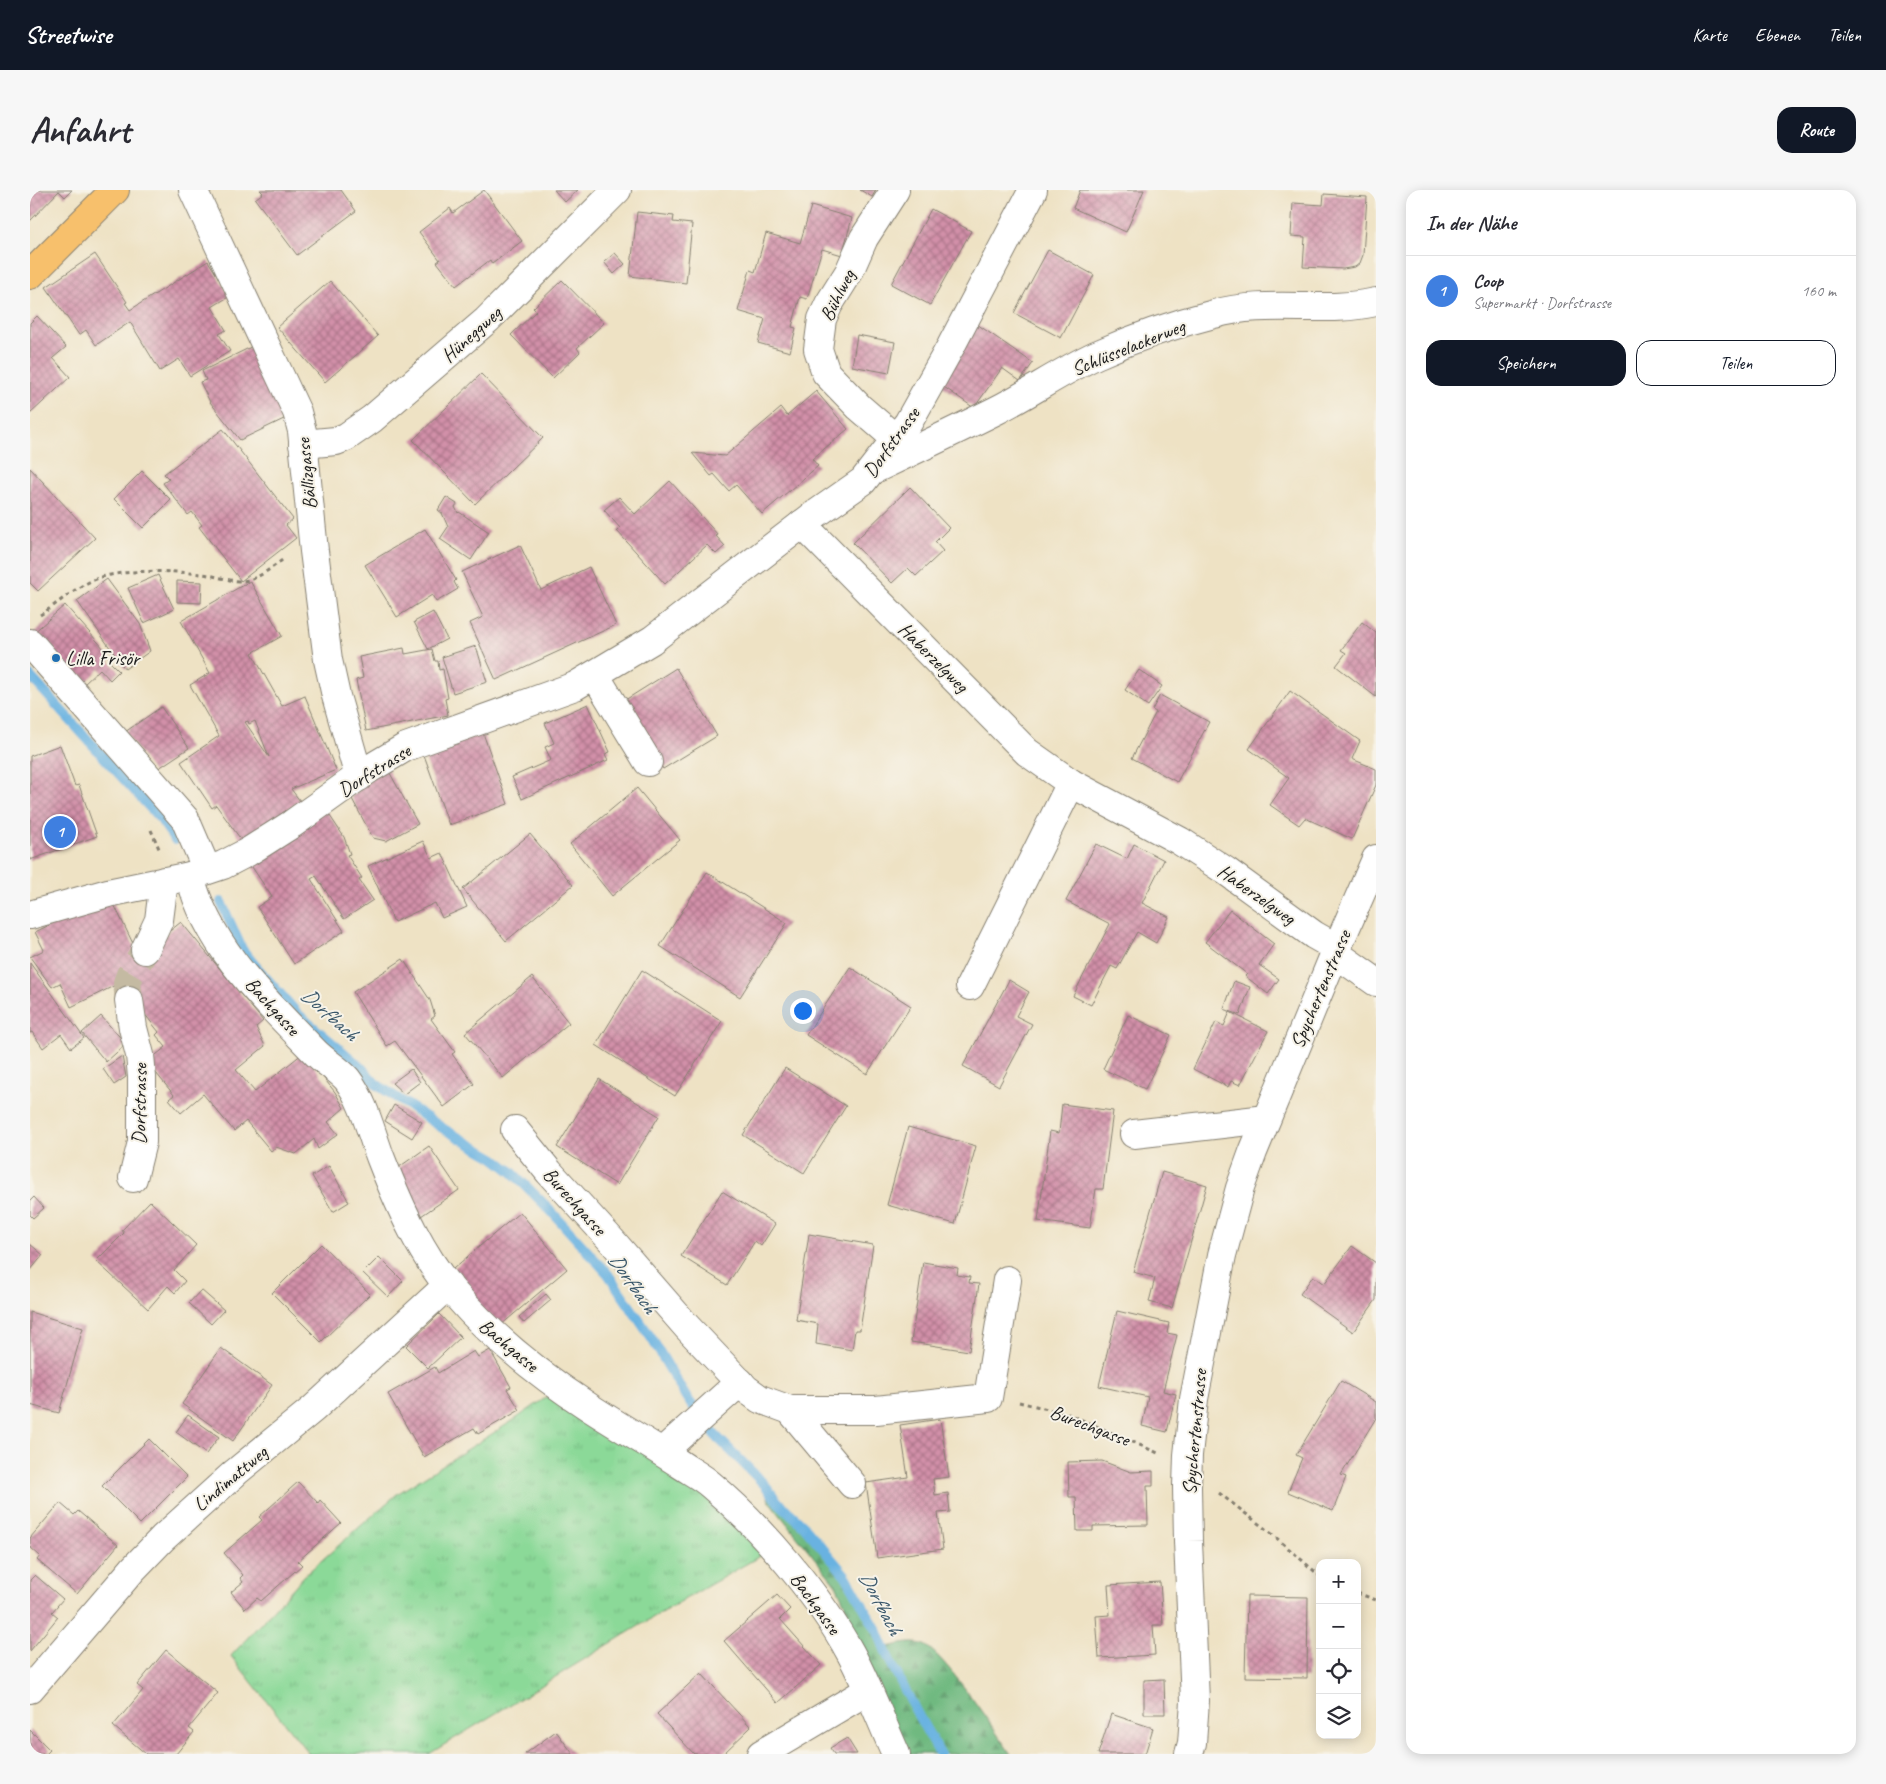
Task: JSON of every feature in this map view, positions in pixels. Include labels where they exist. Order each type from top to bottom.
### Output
[{"type":"main road","points":[[30,276],[114,190]]},
{"type":"street","name":"Bällizgasse","points":[[193,190],[297,412],[303,444],[312,539],[328,660],[359,777]]},
{"type":"street","name":"Hüneggweg","points":[[303,444],[336,441],[346,437],[372,419],[488,320],[618,190]]},
{"type":"street","name":"Bühlweg","points":[[895,190],[864,238],[849,272],[829,304],[822,319],[818,349],[826,373],[859,407],[896,439]]},
{"type":"street","name":"Dorfstrasse","points":[[30,916],[108,893],[183,877],[222,865],[248,852],[292,824],[406,747],[541,700],[575,686],[652,640],[802,524],[863,481],[872,471],[908,423],[1033,190]]},
{"type":"street","name":"Schlüsselackerweg","points":[[872,471],[997,410],[1096,356],[1145,335],[1214,313],[1235,309],[1343,306],[1376,302]]},
{"type":"street","name":"Haberzelgweg","points":[[802,524],[1027,752],[1071,783],[1180,841],[1226,871],[1336,950],[1376,982]]},
{"type":"street","name":"Bachgasse","points":[[32,631],[185,820],[183,877],[202,913],[224,949],[255,989],[320,1056],[346,1078],[358,1096],[405,1216],[428,1256],[448,1285],[480,1322],[513,1352],[586,1405],[709,1483],[751,1521],[834,1626],[852,1656],[896,1754]]},
{"type":"street","points":[[595,675],[648,762]]},
{"type":"street","points":[[970,986],[1071,783]]},
{"type":"street","name":"Spychertenstrasse","points":[[1189,1754],[1192,1744],[1195,1701],[1188,1541],[1188,1471],[1194,1399],[1222,1255],[1240,1188],[1266,1119],[1376,859]]},
{"type":"street","points":[[145,950],[183,877]]},
{"type":"street","name":"Dorfstrasse","points":[[129,1000],[133,1028],[140,1055],[142,1077],[142,1142],[133,1178]]},
{"type":"street","points":[[1134,1134],[1266,1119]]},
{"type":"street","name":"Burechgasse","points":[[515,1130],[549,1172],[687,1327],[730,1390],[790,1410],[876,1410],[988,1398]]},
{"type":"street","points":[[988,1398],[1007,1280]]},
{"type":"street","name":"Lindimattweg","points":[[30,1689],[133,1569],[163,1538],[216,1489],[313,1409],[448,1285]]},
{"type":"street","points":[[662,1452],[730,1390]]},
{"type":"street","name":"Burechgasse","points":[[790,1410],[852,1484]]},
{"type":"street","points":[[761,1754],[867,1692]]},
{"type":"path","points":[[32,631],[85,585],[100,577],[117,574],[158,572],[201,574],[241,582],[251,580],[264,573],[312,539]]},
{"type":"path","points":[[150,826],[183,877]]},
{"type":"path","name":"Burechgasse","points":[[988,1398],[1016,1401],[1068,1414],[1110,1431],[1188,1471],[1237,1506],[1316,1573]]},
{"type":"path","points":[[1361,1594],[1376,1600]]},
{"type":"green space","points":[[561,1387],[774,1548],[652,1618],[429,1754],[309,1754],[231,1656],[305,1575],[397,1494],[517,1418]]},
{"type":"green space","points":[[764,1484],[804,1526],[850,1583],[869,1615],[884,1648],[912,1643],[922,1644],[931,1650],[955,1676],[1011,1754],[896,1754],[834,1626],[843,1615],[845,1604],[836,1585],[769,1501]]},
{"type":"building","points":[[30,190],[72,190],[65,197],[59,191],[30,221]]},
{"type":"building","points":[[260,190],[341,190],[356,211],[297,255],[255,199],[263,193]]},
{"type":"building","points":[[484,190],[522,241],[492,264],[490,260],[456,286],[437,262],[440,260],[419,232],[450,208],[453,213]]},
{"type":"building","points":[[554,190],[578,190],[565,202]]},
{"type":"building","points":[[860,190],[876,190],[872,197]]},
{"type":"building","points":[[1080,190],[1144,190],[1126,232],[1073,208]]},
{"type":"building","points":[[1324,194],[1367,197],[1363,255],[1360,263],[1355,267],[1343,269],[1303,267],[1305,237],[1291,236],[1293,203],[1323,205]]},
{"type":"building","points":[[811,206],[852,218],[842,255],[822,249],[807,299],[800,297],[792,327],[796,328],[790,352],[758,343],[765,319],[738,311],[750,270],[755,272],[766,233],[800,243]]},
{"type":"building","points":[[931,209],[971,231],[930,305],[891,284]]},
{"type":"building","points":[[637,212],[674,216],[673,222],[692,224],[686,283],[630,276]]},
{"type":"building","points":[[1048,250],[1094,275],[1061,338],[1014,313]]},
{"type":"building","points":[[615,253],[625,264],[614,274],[604,262]]},
{"type":"building","points":[[95,254],[127,302],[125,303],[130,310],[208,261],[230,296],[212,307],[226,330],[219,334],[230,351],[190,376],[179,359],[160,371],[130,322],[96,345],[86,330],[79,335],[46,287]]},
{"type":"building","points":[[562,280],[604,323],[577,348],[580,352],[553,378],[511,335],[536,311],[533,308]]},
{"type":"building","points":[[330,281],[378,336],[325,382],[277,327]]},
{"type":"building","points":[[37,316],[66,347],[53,358],[70,377],[30,414],[30,323]]},
{"type":"building","points":[[974,322],[1033,363],[1020,381],[1002,368],[974,408],[934,380]]},
{"type":"building","points":[[857,335],[895,342],[889,373],[852,366]]},
{"type":"building","points":[[253,346],[288,417],[240,440],[210,402],[200,382],[206,380],[202,371]]},
{"type":"building","points":[[481,374],[543,438],[475,504],[413,440]]},
{"type":"building","points":[[816,391],[848,429],[812,459],[818,466],[762,514],[736,485],[729,491],[714,474],[711,476],[692,453],[725,456],[781,408],[787,416]]},
{"type":"building","points":[[223,429],[293,519],[286,525],[296,538],[241,581],[199,527],[202,525],[192,512],[188,515],[163,483],[169,479],[164,474]]},
{"type":"building","points":[[30,468],[95,538],[38,591],[30,583]]},
{"type":"building","points":[[142,471],[171,500],[143,528],[114,499]]},
{"type":"building","points":[[670,481],[718,535],[716,536],[725,546],[716,554],[707,545],[665,584],[617,531],[620,528],[604,510],[619,497],[635,514]]},
{"type":"building","points":[[910,487],[949,528],[935,542],[943,551],[916,576],[908,568],[892,583],[853,543]]},
{"type":"building","points":[[446,497],[457,504],[455,507],[458,513],[489,532],[471,560],[440,539],[448,527],[442,513],[438,510]]},
{"type":"building","points":[[425,529],[456,580],[454,582],[458,589],[436,602],[432,595],[397,617],[365,565]]},
{"type":"building","points":[[520,545],[541,590],[589,567],[616,625],[496,680],[470,623],[483,617],[462,572]]},
{"type":"building","points":[[158,575],[174,609],[144,623],[128,588]]},
{"type":"building","points":[[107,579],[140,624],[150,651],[125,669],[77,601]]},
{"type":"building","points":[[177,581],[202,582],[201,603],[177,602]]},
{"type":"building","points":[[250,581],[282,636],[252,653],[282,706],[305,696],[336,770],[291,789],[300,801],[242,841],[216,805],[212,808],[181,762],[219,736],[190,685],[210,673],[181,621]],"holes":[[[248,721],[249,724],[255,721],[269,757],[245,722]]]},
{"type":"building","points":[[65,605],[105,650],[111,659],[109,661],[119,671],[110,680],[100,669],[83,685],[32,634]]},
{"type":"building","points":[[433,612],[447,639],[428,649],[414,622]]},
{"type":"building","points":[[1362,622],[1376,633],[1376,697],[1336,666],[1346,653],[1341,650]]},
{"type":"building","points":[[476,646],[487,682],[453,693],[442,657]]},
{"type":"building","points":[[404,648],[405,654],[432,649],[435,661],[438,661],[439,670],[443,669],[448,698],[445,699],[448,715],[366,731],[356,680],[363,678],[359,657]]},
{"type":"building","points":[[676,668],[717,736],[663,769],[622,702]]},
{"type":"building","points":[[1139,670],[1162,686],[1148,706],[1125,690]]},
{"type":"building","points":[[1290,691],[1360,741],[1352,759],[1376,769],[1376,785],[1352,839],[1305,818],[1299,825],[1270,805],[1289,778],[1249,749]]},
{"type":"building","points":[[1160,695],[1209,722],[1177,782],[1132,758],[1156,712],[1152,710]]},
{"type":"building","points":[[588,704],[610,752],[605,754],[608,760],[522,799],[512,777],[551,760],[545,747],[554,743],[545,723]]},
{"type":"building","points":[[161,707],[189,748],[153,772],[125,732]]},
{"type":"building","points":[[483,733],[508,804],[449,825],[424,755]]},
{"type":"building","points":[[60,745],[75,786],[79,785],[97,836],[30,860],[30,756]]},
{"type":"building","points":[[386,766],[418,824],[386,841],[373,838],[351,797]]},
{"type":"building","points":[[637,788],[680,840],[612,896],[570,844]]},
{"type":"building","points":[[324,807],[344,837],[350,854],[347,855],[362,878],[359,880],[373,900],[344,919],[316,876],[311,879],[344,931],[294,964],[257,907],[272,897],[246,858]]},
{"type":"building","points":[[530,834],[573,885],[506,941],[463,889]]},
{"type":"building","points":[[423,841],[431,858],[442,853],[467,907],[442,918],[435,903],[394,922],[368,866]]},
{"type":"building","points":[[1096,844],[1127,859],[1134,844],[1164,860],[1142,903],[1169,917],[1156,943],[1137,932],[1117,969],[1111,966],[1091,1005],[1073,996],[1110,924],[1066,901]]},
{"type":"building","points":[[707,872],[787,923],[740,997],[660,946]]},
{"type":"building","points":[[110,896],[139,956],[181,922],[263,1021],[256,1027],[265,1046],[236,1070],[255,1092],[303,1053],[335,1092],[344,1108],[328,1122],[338,1134],[318,1149],[314,1139],[296,1154],[276,1147],[271,1151],[246,1121],[234,1131],[203,1094],[181,1113],[169,1099],[174,1095],[147,1062],[166,1047],[156,1035],[159,1032],[120,983],[71,1007],[60,983],[52,987],[30,957],[44,950],[35,932]]},
{"type":"building","points":[[1230,910],[1274,944],[1259,965],[1279,979],[1268,994],[1245,976],[1247,974],[1205,942]]},
{"type":"building","points":[[403,959],[430,1000],[435,1016],[431,1019],[455,1052],[452,1054],[474,1084],[444,1107],[395,1041],[387,1046],[353,992]]},
{"type":"building","points":[[30,963],[84,1038],[71,1048],[61,1034],[43,1048],[32,1032],[30,1033]]},
{"type":"building","points":[[850,967],[911,1006],[867,1074],[806,1035]]},
{"type":"building","points":[[642,970],[722,1021],[675,1096],[596,1045]]},
{"type":"building","points":[[532,977],[569,1023],[503,1078],[465,1033]]},
{"type":"building","points":[[1009,980],[1029,992],[1016,1016],[1032,1024],[999,1086],[963,1066]]},
{"type":"building","points":[[1234,981],[1250,987],[1240,1015],[1224,1009]]},
{"type":"building","points":[[1230,1012],[1268,1031],[1240,1085],[1231,1081],[1228,1087],[1193,1069],[1216,1022],[1224,1026]]},
{"type":"building","points":[[1128,1015],[1171,1035],[1145,1089],[1103,1069]]},
{"type":"building","points":[[101,1016],[126,1044],[106,1062],[82,1033]]},
{"type":"building","points":[[122,1056],[126,1077],[114,1085],[103,1069]]},
{"type":"building","points":[[785,1068],[846,1106],[804,1173],[743,1135]]},
{"type":"building","points":[[411,1069],[420,1082],[404,1094],[392,1083]]},
{"type":"building","points":[[599,1079],[659,1116],[617,1185],[557,1147]]},
{"type":"building","points":[[1062,1104],[1113,1111],[1103,1189],[1096,1189],[1090,1228],[1038,1221],[1050,1131],[1059,1133]]},
{"type":"building","points":[[394,1105],[422,1122],[412,1138],[385,1121]]},
{"type":"building","points":[[908,1127],[976,1146],[955,1224],[887,1205]]},
{"type":"building","points":[[429,1146],[459,1190],[421,1216],[392,1172]]},
{"type":"building","points":[[329,1166],[349,1202],[333,1212],[312,1176]]},
{"type":"building","points":[[1162,1172],[1207,1185],[1172,1308],[1149,1302],[1155,1278],[1133,1272]]},
{"type":"building","points":[[722,1191],[775,1224],[761,1246],[755,1241],[727,1285],[681,1256]]},
{"type":"building","points":[[34,1197],[44,1208],[33,1218],[30,1215],[30,1201]]},
{"type":"building","points":[[150,1201],[196,1245],[174,1270],[185,1281],[175,1293],[168,1286],[148,1309],[96,1261],[124,1233],[122,1230]]},
{"type":"building","points":[[520,1212],[567,1269],[494,1331],[447,1274]]},
{"type":"building","points":[[809,1234],[873,1245],[860,1330],[855,1330],[852,1350],[816,1344],[818,1324],[796,1320]]},
{"type":"building","points":[[30,1244],[43,1255],[30,1271]]},
{"type":"building","points":[[321,1244],[370,1294],[321,1342],[272,1293]]},
{"type":"building","points":[[1352,1246],[1376,1263],[1376,1300],[1353,1332],[1300,1294],[1313,1276],[1324,1284]]},
{"type":"building","points":[[379,1257],[403,1281],[388,1297],[363,1273]]},
{"type":"building","points":[[923,1262],[958,1268],[957,1275],[970,1277],[969,1283],[979,1284],[969,1351],[911,1342]]},
{"type":"building","points":[[201,1290],[224,1310],[211,1324],[189,1303]]},
{"type":"building","points":[[546,1294],[551,1300],[524,1323],[519,1317]]},
{"type":"building","points":[[1117,1311],[1169,1323],[1167,1333],[1177,1335],[1163,1391],[1176,1394],[1167,1432],[1142,1426],[1148,1397],[1099,1386]]},
{"type":"building","points":[[30,1312],[83,1328],[59,1413],[30,1405]]},
{"type":"building","points":[[439,1314],[461,1337],[428,1368],[406,1346]]},
{"type":"building","points":[[221,1348],[272,1385],[233,1441],[182,1404]]},
{"type":"building","points":[[490,1350],[511,1387],[507,1389],[520,1410],[478,1434],[474,1428],[424,1457],[388,1394],[435,1367],[438,1373],[474,1351],[478,1357]]},
{"type":"building","points":[[1341,1381],[1376,1402],[1376,1418],[1341,1475],[1346,1477],[1333,1511],[1288,1492],[1302,1458],[1296,1455]]},
{"type":"building","points":[[188,1415],[219,1437],[206,1454],[176,1432]]},
{"type":"building","points":[[940,1419],[949,1477],[933,1479],[935,1495],[948,1493],[950,1512],[938,1513],[943,1549],[877,1558],[866,1483],[908,1477],[900,1425]]},
{"type":"building","points":[[149,1439],[187,1477],[140,1524],[102,1486]]},
{"type":"building","points":[[1102,1461],[1131,1472],[1153,1471],[1153,1486],[1147,1486],[1148,1525],[1093,1526],[1093,1531],[1077,1531],[1076,1497],[1069,1497],[1068,1462]]},
{"type":"building","points":[[298,1482],[318,1503],[320,1500],[341,1523],[298,1561],[302,1565],[261,1601],[257,1598],[245,1609],[231,1592],[243,1582],[240,1578],[243,1575],[224,1553],[262,1520],[259,1517]]},
{"type":"building","points":[[60,1503],[74,1515],[78,1511],[118,1545],[77,1594],[37,1560],[40,1556],[30,1547],[30,1538]]},
{"type":"building","points":[[35,1575],[63,1599],[52,1612],[58,1617],[30,1651],[30,1580]]},
{"type":"building","points":[[1160,1582],[1163,1625],[1153,1625],[1155,1655],[1099,1658],[1096,1616],[1110,1615],[1108,1585]]},
{"type":"building","points":[[777,1595],[790,1609],[780,1619],[821,1665],[778,1703],[724,1641]]},
{"type":"building","points":[[1247,1596],[1308,1597],[1307,1678],[1245,1677]]},
{"type":"building","points":[[166,1650],[218,1693],[189,1728],[194,1732],[176,1754],[146,1754],[113,1726],[143,1690],[137,1685]]},
{"type":"building","points":[[701,1673],[751,1727],[723,1754],[694,1754],[657,1714]]},
{"type":"building","points":[[1164,1679],[1165,1714],[1144,1714],[1144,1680]]},
{"type":"building","points":[[1111,1714],[1153,1728],[1145,1754],[1098,1754]]},
{"type":"building","points":[[30,1730],[50,1750],[46,1754],[30,1754]]},
{"type":"building","points":[[556,1731],[573,1754],[525,1754]]},
{"type":"building","points":[[847,1738],[857,1754],[834,1754],[830,1748]]},
{"type":"waterway","name":"Dorfbach","points":[[30,676],[161,820],[175,840]]},
{"type":"waterway","name":"Dorfbach","points":[[221,902],[242,949],[298,1014],[361,1067],[376,1084],[444,1129],[494,1158],[512,1172],[551,1211],[608,1274],[652,1339],[686,1397],[714,1434],[764,1484],[778,1502],[803,1525],[846,1576],[878,1632],[888,1657],[940,1754]]},
{"type":"tunnel","points":[[129,1000],[127,983],[145,950]]},
{"type":"place","name":"Lilla Frisör","points":[[56,658]]},
{"type":"place","name":"Coop","points":[[60,832]]}]
